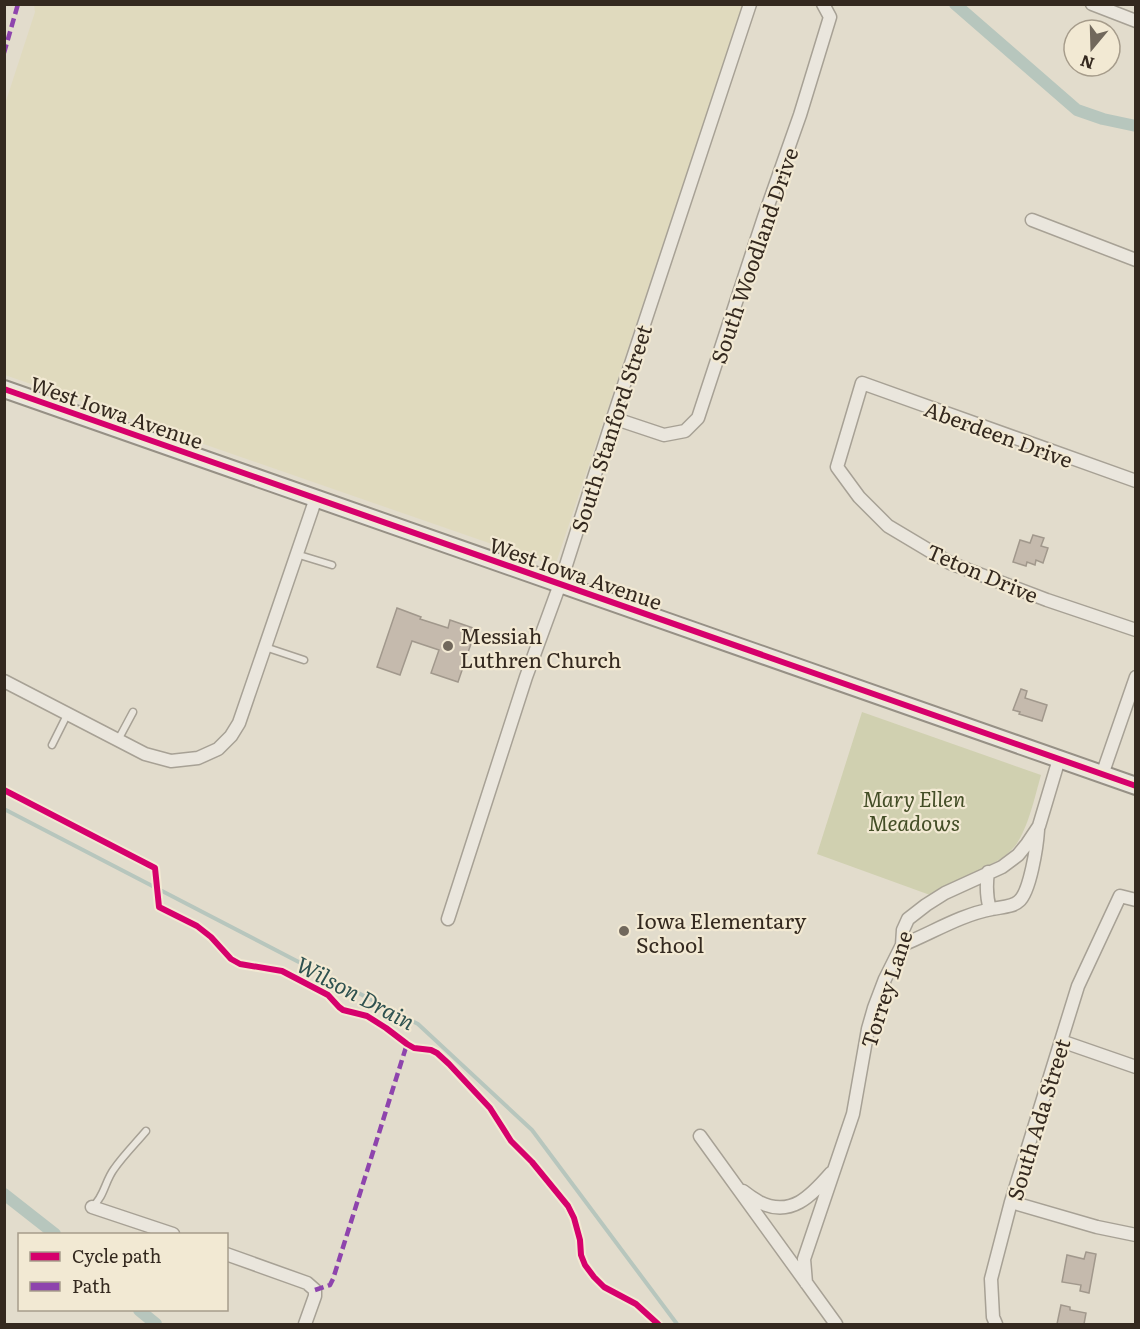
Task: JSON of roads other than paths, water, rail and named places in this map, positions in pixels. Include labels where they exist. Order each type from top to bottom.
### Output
[{"type":"street","name":"South Stanford Street","points":[[448,920],[526,677],[560,584],[750,4]]},
{"type":"street","name":"South Woodland Drive","points":[[613,418],[664,435],[685,431],[698,418],[824,39],[830,17],[823,4]]},
{"type":"street","points":[[1092,4],[1136,21]]},
{"type":"street","points":[[1032,220],[1136,260]]},
{"type":"street","name":"Aberdeen Drive","points":[[862,383],[1136,481]]},
{"type":"street","name":"Teton Drive","points":[[862,383],[837,467],[859,497],[888,526],[950,563],[1047,600],[1136,630]]},
{"type":"street","name":"West Iowa Avenue","points":[[4,389],[1136,786]]},
{"type":"street","points":[[4,681],[145,754],[171,761],[198,758],[218,749],[231,736],[239,723],[316,498]]},
{"type":"street","points":[[1102,775],[1136,677]]},
{"type":"street","name":"Torrey Lane","points":[[806,1283],[804,1259],[853,1114],[868,1029],[885,979],[902,945],[903,930],[908,919],[945,893],[1002,867],[1018,855],[1039,826],[1059,759]]},
{"type":"street","points":[[902,945],[941,926],[990,909],[1017,904],[1022,899],[1028,884],[1037,847],[1039,826]]},
{"type":"street","points":[[988,872],[986,898],[990,909]]},
{"type":"street","name":"South Ada Street","points":[[996,1324],[993,1317],[991,1279],[1011,1202],[1078,986],[1120,896],[1136,900]]},
{"type":"street","points":[[1061,1041],[1136,1067]]},
{"type":"street","points":[[700,1136],[836,1324]]},
{"type":"street","points":[[735,1185],[759,1202],[780,1209],[806,1199],[836,1167]]},
{"type":"street","points":[[1011,1202],[1097,1227],[1136,1235]]},
{"type":"street","points":[[92,1207],[170,1233]]},
{"type":"street","points":[[228,1255],[307,1283],[315,1290],[305,1324]]},
{"type":"lane","points":[[296,554],[332,565]]},
{"type":"lane","points":[[264,646],[304,660]]},
{"type":"lane","points":[[118,740],[133,712]]},
{"type":"lane","points":[[52,745],[68,714]]},
{"type":"lane","points":[[92,1207],[101,1198],[115,1168],[146,1131]]},
{"type":"waterway","points":[[955,4],[1077,110],[1103,119],[1136,126]]},
{"type":"waterway","name":"Wilson Drain","points":[[4,809],[418,1024],[532,1130],[677,1324]]},
{"type":"waterway","points":[[4,1194],[54,1233]]},
{"type":"waterway","points":[[140,1311],[156,1324]]},
{"type":"place","name":"Messiah Luthren Church","points":[[448,646]]},
{"type":"place","name":"Iowa Elementary School","points":[[624,931]]},
{"type":"park label","name":"Mary Ellen Meadows","points":[[914,809]]}]
